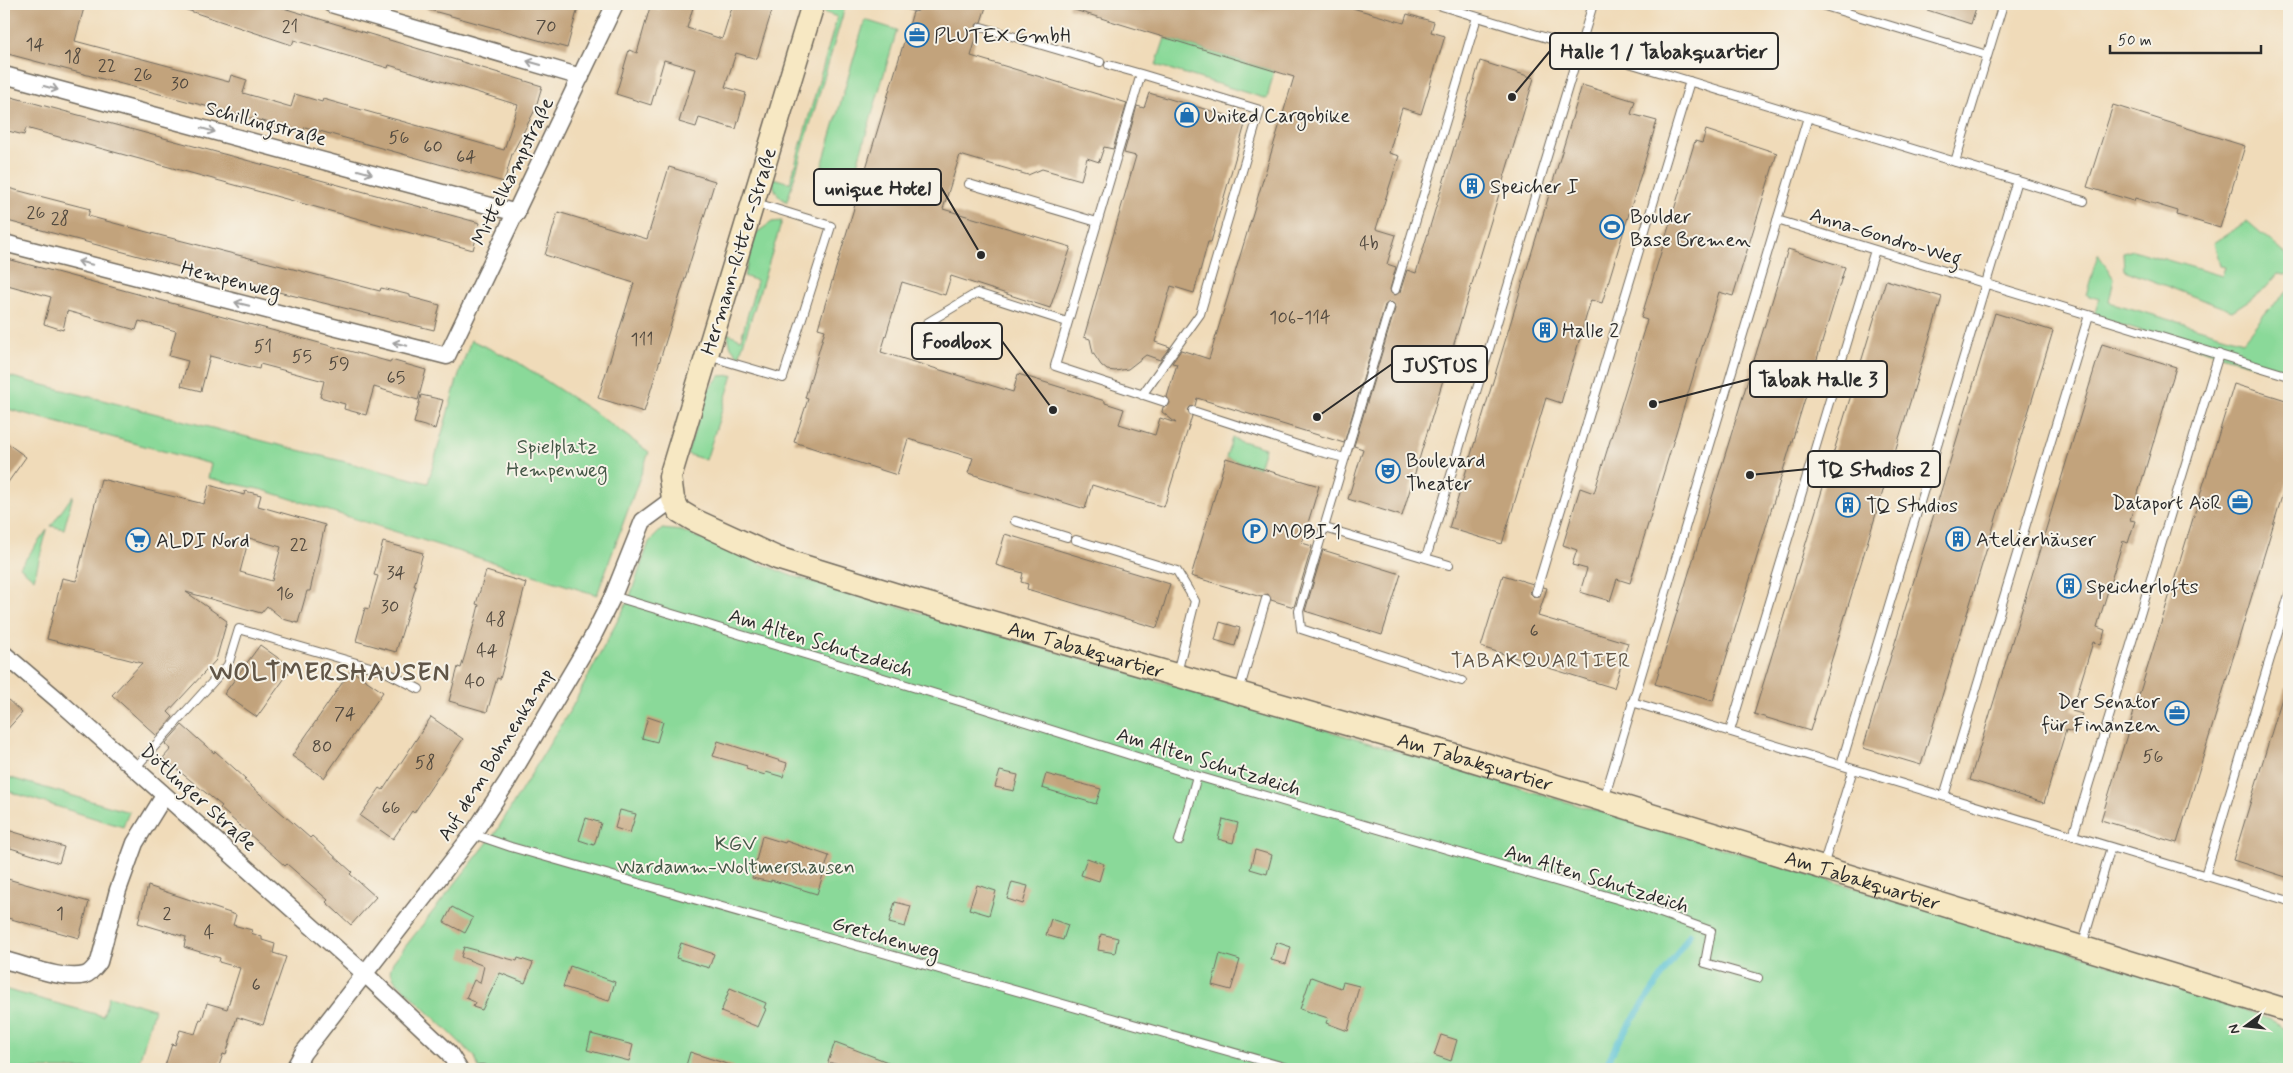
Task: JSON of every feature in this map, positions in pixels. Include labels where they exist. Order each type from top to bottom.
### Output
[{"type":"street","points":[[331,4],[581,77]]},
{"type":"street","name":"Mittelkampstraße","points":[[447,356],[615,4]]},
{"type":"street","name":"Hermann-Ritter-Straße","points":[[673,499],[670,477],[813,4]]},
{"type":"street","name":"Schillingstraße","points":[[4,75],[516,213]]},
{"type":"street","name":"Hempenweg","points":[[4,243],[447,356]]},
{"type":"street","name":"Auf dem Bohnenkamp","points":[[294,1069],[303,1053],[472,834],[507,782],[592,638],[613,596],[643,522],[673,499]]},
{"type":"street","name":"Am Tabakquartier","points":[[673,499],[679,511],[694,520],[778,558],[906,598],[1462,757],[2289,1011]]},
{"type":"street","name":"Dötlinger Straße","points":[[4,654],[364,973],[449,1053],[459,1069]]},
{"type":"street","points":[[4,960],[64,976],[85,975],[92,971],[99,962],[118,890],[135,843],[164,796]]},
{"type":"lane","points":[[903,4],[914,7]]},
{"type":"lane","points":[[1434,4],[2084,201]]},
{"type":"lane","points":[[1426,558],[1593,4]]},
{"type":"lane","points":[[1818,4],[1987,55]]},
{"type":"lane","points":[[1955,162],[2003,4]]},
{"type":"lane","points":[[1395,290],[1477,17]]},
{"type":"lane","points":[[981,27],[1100,62]]},
{"type":"lane","points":[[1109,65],[1260,110],[1200,314],[1142,395]]},
{"type":"lane","points":[[1141,74],[1055,366],[1165,402]]},
{"type":"lane","points":[[1536,592],[1690,81]]},
{"type":"lane","points":[[1604,800],[1808,117]]},
{"type":"lane","points":[[1841,765],[2017,180]]},
{"type":"lane","points":[[969,184],[1097,222]]},
{"type":"lane","points":[[706,355],[783,378],[831,226],[753,202]]},
{"type":"lane","name":"Anna-Gondro-Weg","points":[[1777,220],[2289,376]]},
{"type":"lane","points":[[1730,731],[1875,250]]},
{"type":"lane","points":[[926,323],[976,293],[1068,322]]},
{"type":"lane","points":[[1390,307],[1299,611],[1301,629],[1462,682]]},
{"type":"lane","points":[[1944,796],[2089,315]]},
{"type":"lane","points":[[2073,836],[2219,354]]},
{"type":"lane","points":[[1193,411],[1313,450],[1345,458]]},
{"type":"lane","points":[[1015,521],[1067,537]]},
{"type":"lane","points":[[1325,528],[1449,565]]},
{"type":"lane","points":[[1076,540],[1177,571],[1196,601],[1176,675]]},
{"type":"lane","points":[[2205,876],[2289,595]]},
{"type":"lane","name":"Am Alten Schutzdeich","points":[[613,596],[969,704],[1197,776],[1642,906],[1712,931],[1705,963],[1758,978]]},
{"type":"lane","points":[[1238,693],[1266,598]]},
{"type":"lane","points":[[134,768],[228,665],[239,629],[384,671],[419,689]]},
{"type":"lane","points":[[1632,702],[2289,901]]},
{"type":"lane","points":[[1822,868],[1853,769]]},
{"type":"lane","points":[[1179,841],[1197,776]]},
{"type":"lane","name":"Gretchenweg","points":[[472,834],[511,847],[1291,1069]]},
{"type":"lane","points":[[2081,947],[2111,847]]},
{"type":"green space","points":[[832,4],[846,4],[787,202],[776,192],[773,178],[790,183],[837,17],[823,12]]},
{"type":"green space","points":[[865,20],[897,30],[854,175],[822,166]]},
{"type":"green space","points":[[1165,38],[1274,71],[1267,99],[1156,65]]},
{"type":"green space","points":[[782,221],[739,357],[731,347],[727,333],[741,339],[757,281],[744,276],[756,233],[772,222]]},
{"type":"green space","points":[[2247,221],[2289,257],[2289,271],[2286,275],[2278,274],[2263,291],[2232,311],[2124,270],[2123,253],[2133,250],[2222,276],[2225,267],[2220,266],[2214,243]]},
{"type":"green space","points":[[2098,254],[2114,279],[2109,302],[2243,341],[2267,311],[2289,290],[2289,376],[2094,316],[2099,299],[2086,295]]},
{"type":"green space","name":"Spielplatz Hempenweg","points":[[471,340],[516,361],[598,415],[649,452],[597,595],[263,490],[208,478],[211,464],[4,408],[4,375],[428,483],[457,380]]},
{"type":"green space","points":[[733,375],[706,460],[687,454],[707,391],[720,376]]},
{"type":"green space","points":[[1232,438],[1265,448],[1259,468],[1226,458]]},
{"type":"green space","points":[[73,495],[64,529],[51,526]]},
{"type":"green space","name":"KGV Wardamm-Woltmershausen","points":[[662,529],[682,531],[789,575],[1225,700],[2184,986],[2273,1021],[2289,1030],[2289,1069],[2275,1069],[2259,1065],[2257,1069],[479,1069],[475,1057],[395,980],[390,971],[393,962],[496,832],[572,707],[629,599],[649,542]]},
{"type":"green space","points":[[47,530],[34,579],[20,567]]},
{"type":"green space","points":[[4,776],[129,812],[123,827],[4,790]]},
{"type":"green space","points":[[4,989],[103,1016],[109,996],[154,1009],[137,1069],[4,1069]]},
{"type":"building","points":[[4,4],[85,4],[75,41],[229,82],[231,75],[247,80],[243,93],[291,107],[295,94],[322,102],[323,99],[504,150],[518,105],[389,65],[388,68],[294,40],[292,45],[181,8],[181,4],[270,4],[542,86],[535,110],[512,154],[504,182],[305,127],[304,132],[4,53]]},
{"type":"building","points":[[427,4],[579,4],[567,48],[426,9]]},
{"type":"building","points":[[661,4],[694,4],[687,28],[722,39],[733,4],[774,4],[757,59],[736,53],[725,87],[746,93],[736,129],[699,118],[696,127],[679,122],[695,69],[664,60],[651,105],[616,94],[629,50],[637,53],[650,7],[660,10]]},
{"type":"building","points":[[918,4],[987,4],[981,22],[976,25],[978,32],[971,56],[1127,103],[1113,149],[1104,147],[1099,162],[1087,158],[1081,180],[1042,169],[1028,175],[960,155],[943,209],[1071,247],[1050,308],[951,276],[945,295],[902,282],[881,352],[1013,392],[1018,374],[1105,401],[1105,403],[1124,409],[1119,424],[1155,435],[1160,418],[1176,423],[1162,412],[1163,407],[1168,406],[1170,403],[1167,397],[1177,364],[1172,363],[1181,350],[1209,359],[1294,77],[1068,8],[1069,4],[1339,4],[1404,23],[1407,14],[1434,22],[1431,32],[1445,36],[1421,114],[1402,108],[1389,153],[1399,156],[1376,229],[1396,235],[1387,264],[1396,267],[1390,289],[1394,295],[1400,292],[1407,270],[1416,273],[1480,61],[1534,78],[1402,516],[1348,499],[1363,449],[1354,446],[1395,309],[1394,304],[1391,302],[1385,305],[1344,443],[1197,398],[1195,406],[1190,407],[1188,410],[1192,416],[1164,507],[1092,485],[1085,509],[968,473],[973,458],[908,439],[897,475],[794,442],[808,399],[805,398],[825,330],[818,328],[913,12],[918,11]]},
{"type":"building","points":[[1919,4],[1977,4],[1971,24],[1918,7]]},
{"type":"building","name":"Halle 2","points":[[1582,85],[1635,101],[1631,114],[1657,121],[1602,303],[1591,300],[1561,403],[1546,398],[1502,544],[1449,528]]},
{"type":"building","points":[[1149,93],[1246,121],[1211,242],[1208,242],[1194,293],[1171,286],[1155,342],[1170,347],[1160,360],[1146,355],[1128,369],[1107,370],[1093,353],[1090,339],[1084,337],[1136,156],[1124,153],[1137,106],[1144,108]]},
{"type":"building","points":[[4,95],[480,223],[473,250],[26,128],[24,135],[4,130]]},
{"type":"building","points":[[2113,105],[2245,146],[2220,228],[2177,215],[2178,211],[2135,198],[2134,201],[2087,187]]},
{"type":"building","points":[[1706,130],[1777,153],[1733,296],[1719,292],[1630,583],[1617,579],[1610,601],[1580,592],[1587,569],[1572,565],[1577,550],[1563,545],[1580,488],[1594,493],[1647,320],[1641,318],[1695,141],[1702,143]]},
{"type":"building","points":[[669,167],[715,181],[644,412],[598,398],[634,283],[545,255],[558,212],[647,239]]},
{"type":"building","points":[[4,187],[90,209],[88,216],[147,232],[380,291],[381,288],[410,295],[410,297],[440,305],[434,330],[217,277],[4,220]]},
{"type":"building","points":[[1788,249],[1845,267],[1713,701],[1655,684]]},
{"type":"building","points":[[4,258],[390,362],[391,360],[426,370],[418,400],[374,387],[366,415],[344,409],[345,404],[320,397],[324,381],[260,364],[259,369],[210,356],[201,391],[181,386],[188,361],[169,356],[176,331],[139,321],[136,330],[67,311],[63,330],[44,324],[51,297],[4,284]]},
{"type":"building","name":"TQ Studios","points":[[1886,280],[1942,297],[1810,731],[1754,714]]},
{"type":"building","name":"Atelierhäuser","points":[[1995,313],[2053,331],[1921,765],[1863,748]]},
{"type":"building","name":"Speicherlofts","points":[[2102,344],[2176,367],[2130,520],[2135,521],[2128,543],[2123,541],[2097,627],[2105,630],[2101,645],[2093,642],[2072,711],[2082,714],[2076,733],[2066,730],[2044,803],[1970,780]]},
{"type":"building","points":[[2234,384],[2289,401],[2289,473],[2177,843],[2101,820]]},
{"type":"building","points":[[421,395],[443,400],[435,429],[414,423]]},
{"type":"building","points":[[4,441],[26,457],[4,488]]},
{"type":"building","name":"MOBI 1","points":[[1226,458],[1319,486],[1302,543],[1312,546],[1294,607],[1271,600],[1268,594],[1261,597],[1191,576]]},
{"type":"building","points":[[101,479],[204,504],[209,485],[244,495],[245,491],[261,495],[258,506],[325,525],[310,591],[307,591],[298,623],[283,619],[267,606],[261,613],[186,592],[227,621],[216,660],[168,712],[173,717],[157,736],[112,695],[142,663],[47,639],[62,578],[76,581]],"holes":[[[249,538],[281,547],[272,581],[240,572]]]},
{"type":"building","points":[[1005,534],[1170,584],[1157,628],[1027,589],[1028,584],[1021,582],[1023,573],[996,565]]},
{"type":"building","points":[[383,542],[423,553],[414,586],[416,586],[396,652],[356,641],[365,608],[369,609],[378,576],[374,575]]},
{"type":"building","points":[[1323,550],[1401,574],[1382,635],[1305,611]]},
{"type":"building","points":[[486,571],[526,583],[500,679],[497,678],[487,712],[449,701],[458,667],[461,668],[475,621],[479,605],[476,604]]},
{"type":"building","points":[[1503,575],[1533,584],[1530,593],[1534,597],[1540,596],[1543,587],[1547,588],[1538,616],[1628,643],[1614,688],[1481,647]]},
{"type":"building","points":[[1220,622],[1240,628],[1235,646],[1215,640]]},
{"type":"building","points":[[260,645],[292,668],[257,717],[224,694]]},
{"type":"building","points":[[351,670],[383,692],[324,778],[292,756]]},
{"type":"building","points":[[2285,688],[2289,689],[2289,878],[2233,860]]},
{"type":"building","points":[[4,696],[22,713],[4,733]]},
{"type":"building","points":[[431,717],[463,739],[414,813],[412,811],[393,839],[360,816],[380,788],[383,790]]},
{"type":"building","points":[[648,717],[663,722],[657,742],[642,738]]},
{"type":"building","points":[[182,725],[214,753],[215,751],[246,779],[244,780],[310,838],[312,836],[352,872],[350,874],[376,897],[351,925],[326,902],[328,900],[287,864],[285,866],[220,808],[222,806],[163,758],[171,749],[165,744]]},
{"type":"building","points":[[718,741],[787,763],[783,777],[766,772],[765,775],[746,769],[747,766],[713,756]]},
{"type":"building","points":[[1000,771],[1018,775],[1014,791],[995,787]]},
{"type":"building","points":[[1046,774],[1101,789],[1096,804],[1042,788]]},
{"type":"building","points":[[620,810],[636,814],[630,833],[615,828]]},
{"type":"building","points":[[586,818],[601,823],[594,845],[579,840]]},
{"type":"building","points":[[1223,819],[1238,823],[1233,843],[1218,839]]},
{"type":"building","points":[[4,829],[64,847],[59,863],[4,846]]},
{"type":"building","points":[[762,836],[785,843],[786,841],[829,856],[817,894],[771,880],[771,882],[752,878]]},
{"type":"building","points":[[1255,850],[1272,855],[1267,874],[1250,869]]},
{"type":"building","points":[[1087,858],[1104,864],[1099,881],[1081,875]]},
{"type":"building","points":[[4,878],[89,902],[79,938],[4,917]]},
{"type":"building","points":[[1012,882],[1028,886],[1023,904],[1007,899]]},
{"type":"building","points":[[977,885],[996,891],[989,915],[969,909]]},
{"type":"building","points":[[148,886],[236,915],[233,925],[252,930],[251,933],[262,937],[262,940],[275,944],[273,953],[286,957],[263,1025],[237,1017],[226,1055],[223,1054],[218,1069],[164,1069],[172,1044],[175,1045],[180,1030],[195,1034],[207,1003],[227,1009],[240,968],[219,962],[220,958],[184,947],[186,937],[138,923]]},
{"type":"building","points":[[895,902],[911,906],[905,927],[889,923]]},
{"type":"building","points":[[452,907],[473,918],[465,933],[444,922]]},
{"type":"building","points":[[1051,919],[1068,925],[1063,940],[1046,935]]},
{"type":"building","points":[[1101,934],[1118,938],[1115,953],[1098,950]]},
{"type":"building","points":[[1276,942],[1291,947],[1286,964],[1271,960]]},
{"type":"building","points":[[681,943],[714,954],[709,968],[676,958]]},
{"type":"building","points":[[464,947],[517,961],[518,958],[533,963],[525,983],[500,973],[482,1010],[473,1007],[475,1002],[466,998],[474,980],[480,983],[484,966],[461,957]]},
{"type":"building","points":[[1220,954],[1240,960],[1231,990],[1212,985]]},
{"type":"building","points":[[570,966],[615,982],[609,1001],[563,987]]},
{"type":"building","points":[[1311,977],[1341,988],[1343,982],[1359,986],[1348,1031],[1326,1023],[1328,1018],[1300,1009]]},
{"type":"building","points":[[730,988],[766,1003],[764,1008],[766,1009],[758,1027],[721,1012]]},
{"type":"building","points":[[591,1034],[633,1045],[629,1061],[587,1050]]},
{"type":"building","points":[[1441,1035],[1457,1040],[1451,1061],[1434,1055]]},
{"type":"building","points":[[835,1042],[901,1067],[901,1069],[853,1069],[828,1062]]},
{"type":"building","points":[[690,1052],[733,1066],[733,1069],[685,1069]]},
{"type":"waterway","points":[[1604,1069],[1619,1040],[1690,934]]},
{"type":"place","name":"PLUTEX GmbH","points":[[917,35]]},
{"type":"place","name":"Halle 1 / Tabakquartier","points":[[1512,97]]},
{"type":"place","name":"United Cargobike","points":[[1187,115]]},
{"type":"place","name":"Speicher I","points":[[1472,186]]},
{"type":"place","name":"Boulder Base Bremen","points":[[1612,227]]},
{"type":"place","name":"unique Hotel","points":[[981,255]]},
{"type":"place","name":"Halle 2","points":[[1545,330]]},
{"type":"place","name":"Tabak Halle 3","points":[[1653,404]]},
{"type":"place","name":"Foodbox","points":[[1053,410]]},
{"type":"place","name":"JUSTUS","points":[[1317,417]]},
{"type":"place","name":"Boulevard Theater","points":[[1388,471]]},
{"type":"place","name":"TQ Studios 2","points":[[1750,475]]},
{"type":"place","name":"Dataport AöR","points":[[2240,502]]},
{"type":"place","name":"TQ Studios","points":[[1848,505]]},
{"type":"place","name":"MOBI 1","points":[[1255,531]]},
{"type":"place","name":"Atelierhäuser","points":[[1958,539]]},
{"type":"place","name":"ALDI Nord","points":[[138,540]]},
{"type":"place","name":"Speicherlofts","points":[[2069,586]]},
{"type":"place","name":"Der Senator für Finanzen","points":[[2177,713]]},
{"type":"district","name":"TABAKQUARTIER","points":[[1541,660]]},
{"type":"district","name":"WOLTMERSHAUSEN","points":[[330,671]]}]
